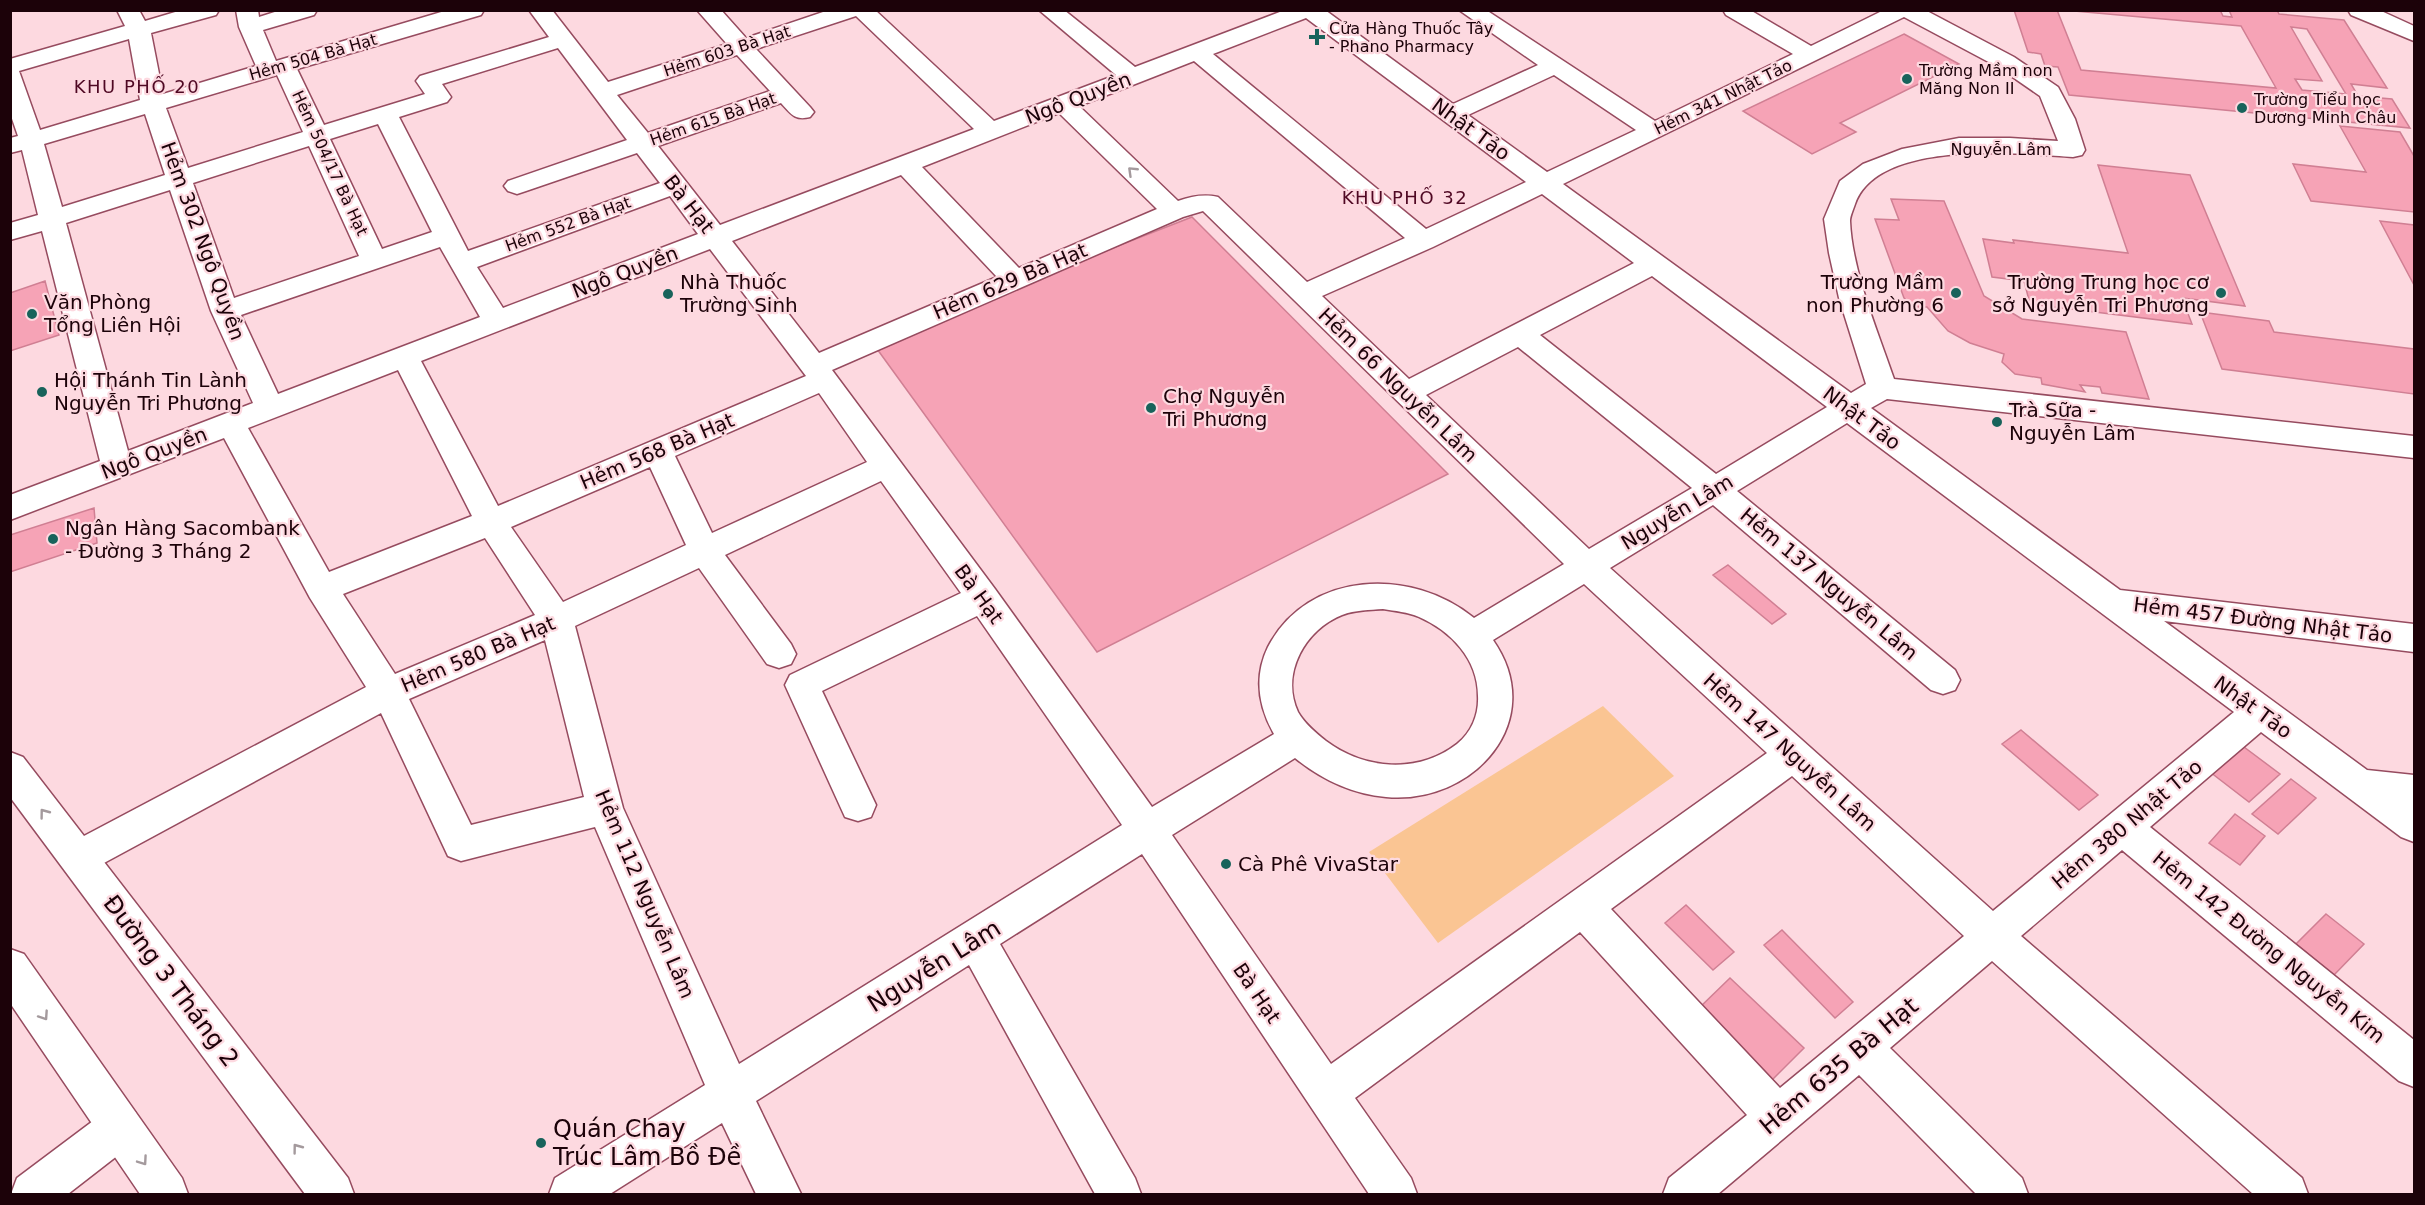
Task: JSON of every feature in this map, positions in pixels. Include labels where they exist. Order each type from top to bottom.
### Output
[{"type":"street","name":"Hẻm 302 Ngô Quyền","points":[[128,10],[139,31],[153,104],[225,311],[270,409]]},
{"type":"street","points":[[10,66],[208,10]]},
{"type":"street","name":"Hẻm 504 Bà Hạt","points":[[21,143],[472,10]]},
{"type":"street","name":"Bà Hạt","points":[[540,10],[818,373],[983,598],[1147,830],[1395,1194]]},
{"type":"street","points":[[708,10],[802,112]]},
{"type":"street","name":"Hẻm 603 Bà Hạt","points":[[602,92],[853,10]]},
{"type":"street","points":[[862,10],[991,132]]},
{"type":"street","points":[[1050,10],[1133,77]]},
{"type":"street","name":"Ngô Quyền","points":[[10,508],[1308,10]]},
{"type":"street","name":"Nhật Tảo","points":[[1308,10],[2415,825]]},
{"type":"street","points":[[1470,10],[1654,131]]},
{"type":"street","points":[[1734,10],[1810,55]]},
{"type":"street","name":"Hẻm 341 Nhật Tảo","points":[[1303,294],[1424,241],[1545,184],[1902,10]]},
{"type":"street","name":"Nguyễn Lâm","points":[[1472,636],[1882,388],[1853,298],[1842,253],[1837,219],[1849,186],[1872,169],[1911,154],[1959,145],[2010,145],[2073,150],[2063,118],[2050,92],[2006,62],[1907,10]]},
{"type":"street","points":[[248,19],[295,12]]},
{"type":"street","points":[[2366,12],[2415,34]]},
{"type":"street","name":"Hẻm 504/17 Bà Hạt","points":[[248,19],[318,134],[374,260]]},
{"type":"street","points":[[10,232],[439,97],[428,81],[562,40]]},
{"type":"street","points":[[1197,52],[1424,241]]},
{"type":"street","points":[[1450,114],[1556,66]]},
{"type":"street","points":[[10,75],[21,143],[51,219],[117,467]]},
{"type":"street","name":"Hẻm 615 Bà Hạt","points":[[517,186],[785,94]]},
{"type":"street","points":[[1063,104],[1174,212]]},
{"type":"street","points":[[385,114],[460,263],[497,321]]},
{"type":"street","points":[[906,165],[1014,279]]},
{"type":"street","name":"Hẻm 552 Bà Hạt","points":[[460,263],[675,186]]},
{"type":"street","name":"Hẻm 629 Bà Hạt","points":[[818,373],[1014,279],[1194,204],[1209,203]]},
{"type":"street","name":"Hẻm 66 Nguyễn Lâm","points":[[1209,203],[1587,567]]},
{"type":"street","points":[[225,311],[447,236]]},
{"type":"street","points":[[1406,393],[1654,264]]},
{"type":"street","name":"Hẻm 137 Nguyễn Lâm","points":[[1519,333],[1714,489],[1943,680]]},
{"type":"street","name":"Hẻm 112 Nguyễn Lâm","points":[[405,357],[491,522],[557,620],[605,808],[730,1093],[779,1194]]},
{"type":"street","name":"Hẻm 568 Bà Hạt","points":[[322,589],[491,522],[657,450],[818,373]]},
{"type":"street","points":[[1882,388],[2415,447]]},
{"type":"street","points":[[231,424],[322,589],[388,692],[460,844],[605,808]]},
{"type":"street","points":[[657,450],[705,552],[779,654]]},
{"type":"street","name":"Hẻm 580 Bà Hạt","points":[[78,858],[388,692],[557,620],[886,466]]},
{"type":"street","name":"Hẻm 147 Nguyễn Lâm","points":[[1587,567],[1992,936],[2286,1194]]},
{"type":"street","points":[[1383,596],[1416,602],[1446,616],[1472,636],[1490,662],[1497,690],[1495,719],[1481,745],[1457,766],[1426,779],[1391,783],[1354,776],[1322,761],[1297,738],[1280,711],[1275,681],[1280,653],[1296,628],[1320,610],[1350,599],[1383,596]]},
{"type":"street","points":[[858,805],[802,685],[983,598]]},
{"type":"street","name":"Hẻm 457 Đường Nhật Tảo","points":[[2111,602],[2415,638]]},
{"type":"street","name":"Hẻm 380 Nhật Tảo","points":[[1992,936],[2260,712]]},
{"type":"street","name":"Nguyễn Lâm","points":[[571,1194],[1147,830],[1297,738]]},
{"type":"street","points":[[1326,1093],[1793,755]]},
{"type":"street","name":"Đường 3 Tháng 2","points":[[10,768],[332,1194]]},
{"type":"street","points":[[2360,785],[2415,791]]},
{"type":"street","name":"Hẻm 142 Đường Nguyễn Kim","points":[[2123,828],[2415,1066]]},
{"type":"street","points":[[1583,907],[1778,1117]]},
{"type":"street","name":"Hẻm 635 Bà Hạt","points":[[1708,1188],[1778,1117],[1992,936]]},
{"type":"street","points":[[976,939],[1119,1194]]},
{"type":"street","points":[[10,968],[166,1194]]},
{"type":"street","points":[[1861,1047],[2006,1194]]},
{"type":"street","points":[[33,1194],[120,1127]]},
{"type":"shaded area","points":[[1603,706],[1674,776],[1438,943],[1369,852]]},
{"type":"building","points":[[2014,10],[2057,10],[2081,70],[2276,88],[2241,26],[2063,10],[2220,10],[2223,16],[2232,17],[2229,10],[2277,10],[2279,14],[2344,20],[2387,88],[2351,84],[2358,96],[2392,99],[2410,128],[2069,95],[2058,67],[2045,66],[2041,54],[2028,52]],"holes":[[[2291,27],[2307,29],[2346,94],[2302,90],[2295,79],[2322,81]]]},
{"type":"building","points":[[1904,34],[1959,64],[1840,123],[1856,132],[1812,154],[1743,111]]},
{"type":"building","points":[[2340,126],[2400,132],[2414,156],[2414,212],[2311,201],[2293,164],[2366,172]]},
{"type":"building","points":[[2098,165],[2190,175],[2245,306],[2182,298],[2192,324],[2030,304],[2024,281],[1992,277],[1983,239],[2014,243],[2013,240],[2128,253]]},
{"type":"building","points":[[1891,199],[1944,201],[1984,296],[2022,319],[2126,332],[2149,399],[2102,393],[2100,387],[2080,385],[2085,392],[2042,384],[2041,378],[2015,374],[2002,362],[2004,354],[1970,343],[1948,331],[1927,307],[1915,307],[1904,298],[1875,219],[1899,220]]},
{"type":"building","name":"Chợ Nguyễn Tri Phương","points":[[1192,217],[1448,474],[1097,652],[872,342]]},
{"type":"building","points":[[2380,221],[2414,225],[2414,285]]},
{"type":"building","name":"Văn Phòng Tổng Liên Hội","points":[[45,281],[59,335],[10,351],[10,293]]},
{"type":"building","points":[[2200,312],[2269,321],[2274,332],[2414,349],[2414,394],[2222,369]]},
{"type":"building","name":"Ngân Hàng Sacombank - Đường 3 Tháng 2","points":[[94,508],[97,543],[10,572],[10,535]]},
{"type":"building","points":[[1728,565],[1786,614],[1772,624],[1713,575]]},
{"type":"building","points":[[2021,730],[2098,795],[2079,810],[2002,744]]},
{"type":"building","points":[[2240,744],[2280,774],[2249,802],[2210,772]]},
{"type":"building","points":[[2291,779],[2316,798],[2278,834],[2252,814]]},
{"type":"building","points":[[2235,814],[2265,836],[2240,865],[2209,843]]},
{"type":"building","points":[[1686,905],[1734,952],[1713,970],[1665,923]]},
{"type":"building","points":[[2326,914],[2364,944],[2334,975],[2296,944]]},
{"type":"building","points":[[1782,930],[1853,1002],[1835,1018],[1764,945]]},
{"type":"building","points":[[1730,978],[1804,1048],[1771,1081],[1697,1010]]},
{"type":"place","name":"Cửa Hàng Thuốc Tây - Phano Pharmacy","points":[[1317,37]]},
{"type":"place","name":"Trường Mầm non Măng Non II","points":[[1907,79]]},
{"type":"place","name":"Trường Tiểu học Dương Minh Châu","points":[[2242,108]]},
{"type":"place","name":"Trường Mầm non Phường 6","points":[[1956,293]]},
{"type":"place","name":"Trường Trung học cơ sở Nguyễn Tri Phương","points":[[2221,293]]},
{"type":"place","name":"Nhà Thuốc Trường Sinh","points":[[668,294]]},
{"type":"place","name":"Văn Phòng Tổng Liên Hội","points":[[32,314]]},
{"type":"place","name":"Hội Thánh Tin Lành Nguyễn Tri Phương","points":[[42,392]]},
{"type":"place","name":"Chợ Nguyễn Tri Phương","points":[[1151,408]]},
{"type":"place","name":"Trà Sữa - Nguyễn Lâm","points":[[1997,422]]},
{"type":"place","name":"Ngân Hàng Sacombank - Đường 3 Tháng 2","points":[[53,539]]},
{"type":"place","name":"Cà Phê VivaStar","points":[[1226,864]]},
{"type":"place","name":"Quán Chay Trúc Lâm Bồ Đề","points":[[541,1143]]},
{"type":"district","name":"KHU PHỐ 20","points":[[137,86]]},
{"type":"district","name":"KHU PHỐ 32","points":[[1405,197]]}]
